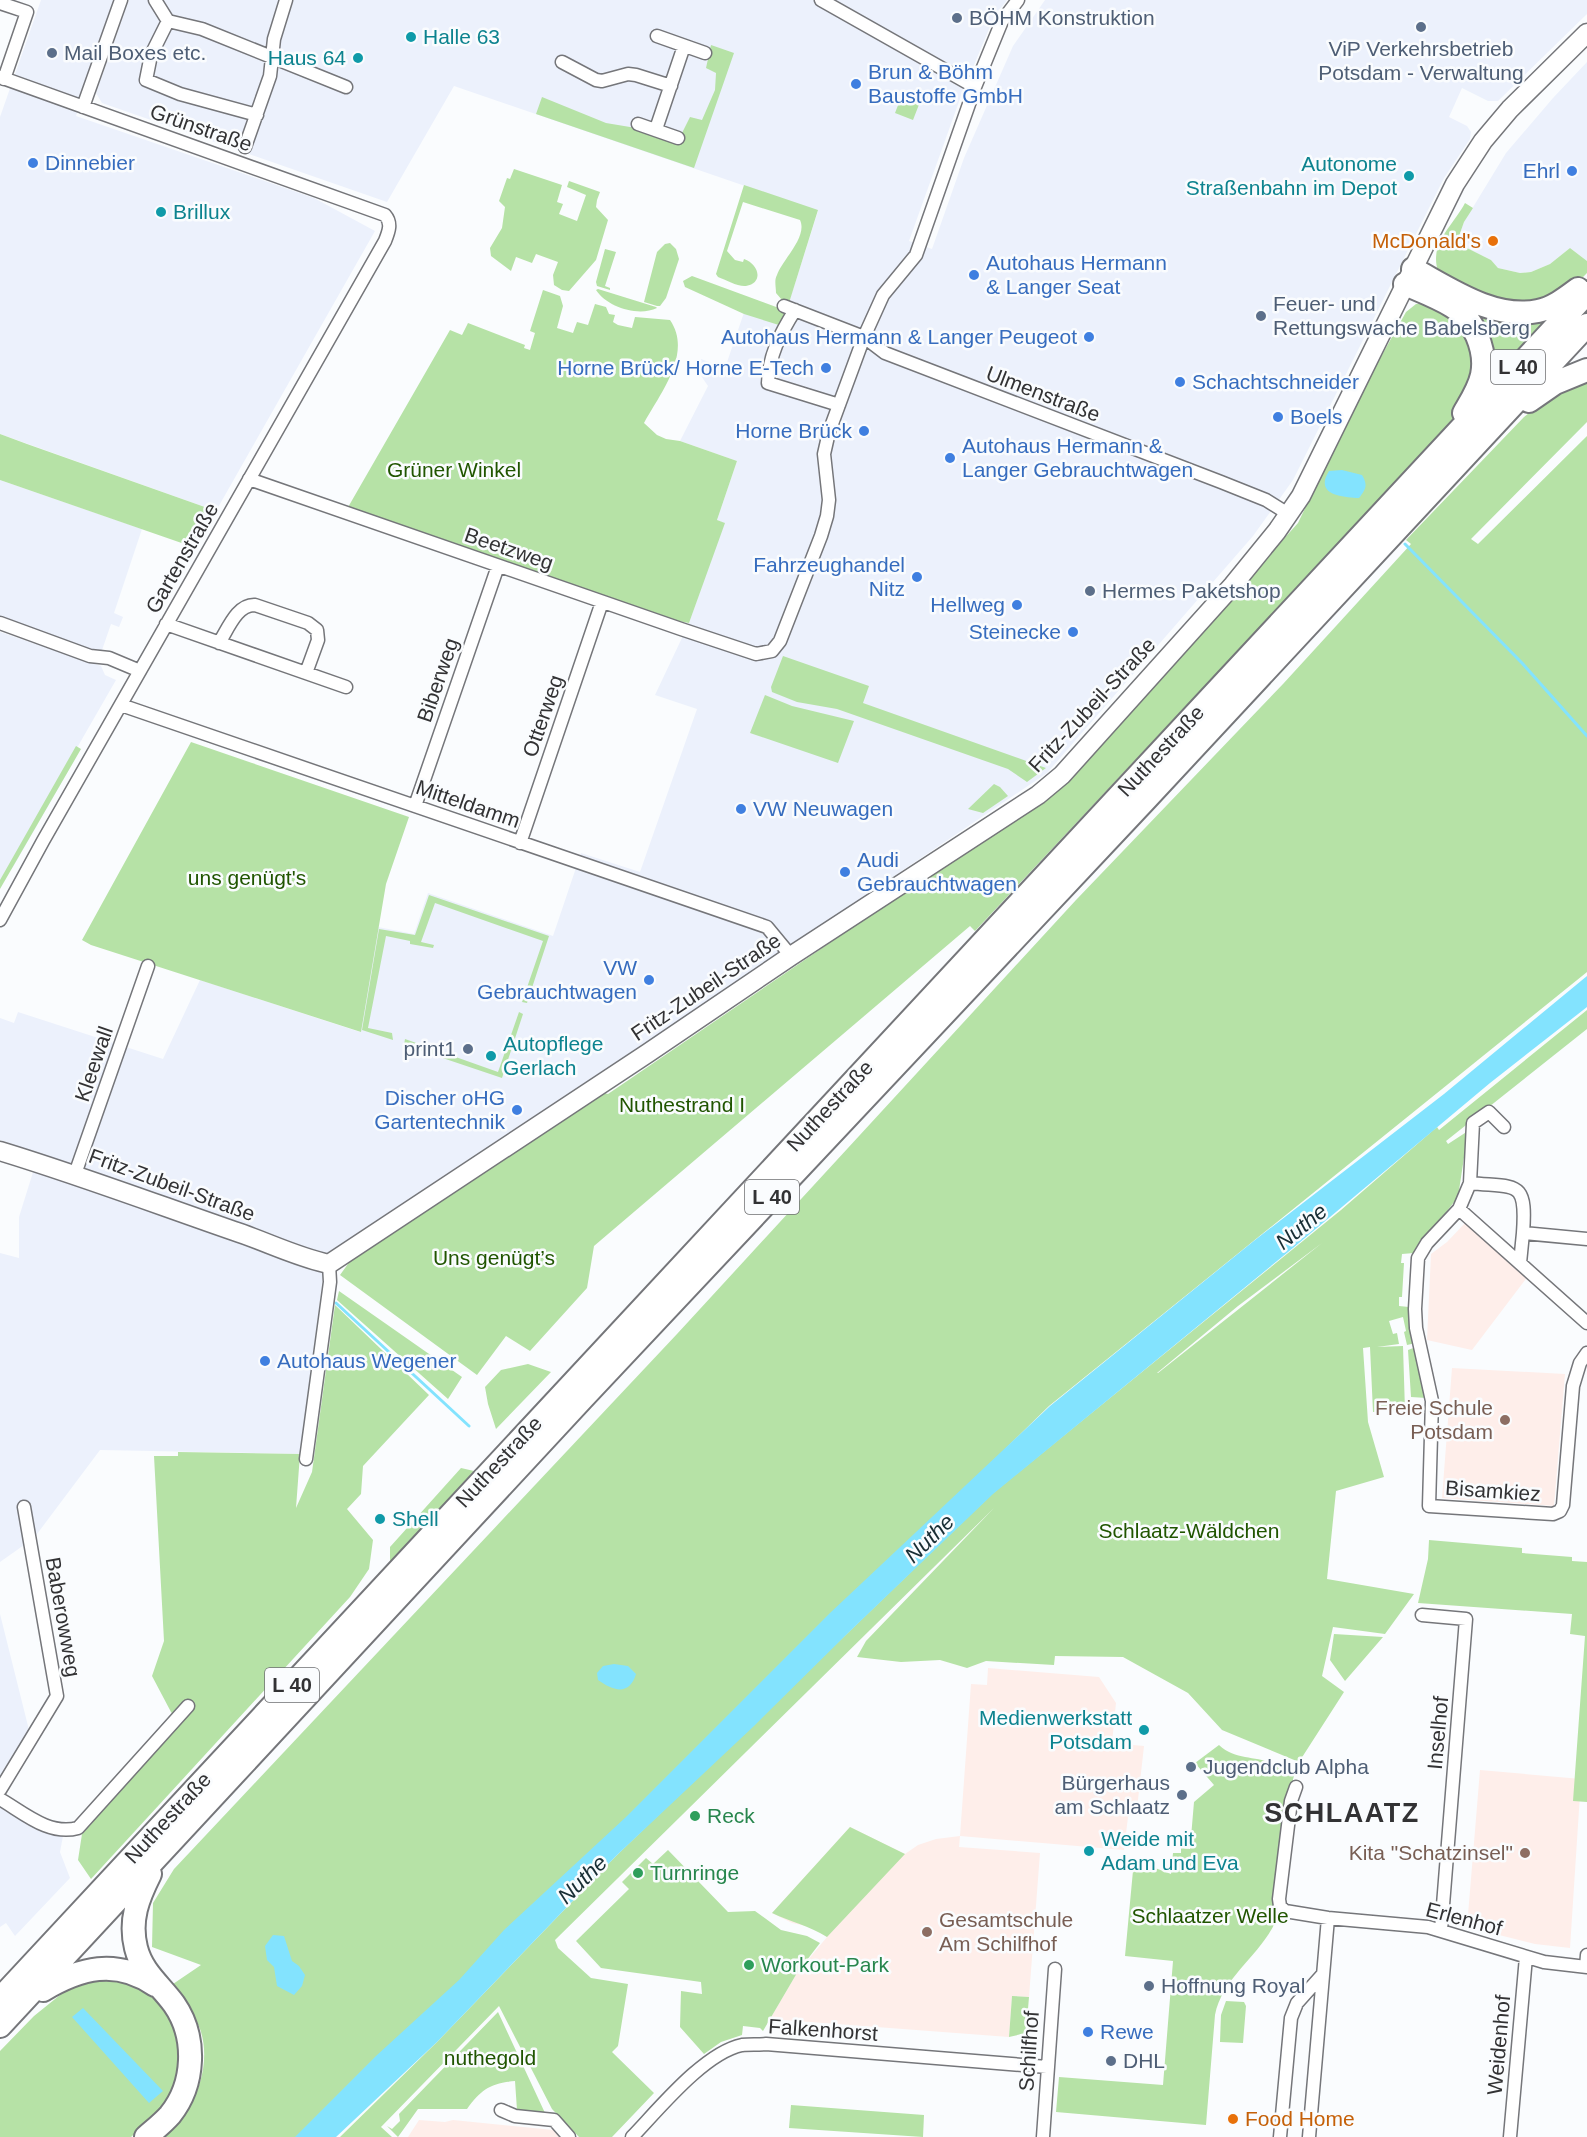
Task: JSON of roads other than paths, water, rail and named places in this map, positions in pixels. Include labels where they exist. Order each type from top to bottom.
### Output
[{"type":"highway","points":[[1409,277],[1491,308],[1515,313],[1539,311],[1557,304],[1587,283]]},
{"type":"highway","points":[[1409,277],[1454,307],[1472,327],[1480,347],[1482,373],[1476,392],[1449,441]]},
{"type":"highway","name":"Nuthestraße","points":[[0,1999],[1587,293]]},
{"type":"highway","name":"Nuthestraße","points":[[0,2026],[590,1390],[1587,325]]},
{"type":"highway","points":[[1496,424],[1555,383],[1587,370]]},
{"type":"highway","points":[[146,2137],[163,2123],[176,2106],[186,2086],[190,2063],[186,2027],[175,2006],[159,1988],[140,1960],[133,1928],[139,1895],[162,1851]]},
{"type":"highway","points":[[0,1978],[66,1928]]},
{"type":"highway","points":[[24,2001],[63,1978],[93,1969],[126,1971],[138,1975],[159,1988]]},
{"type":"street","points":[[83,107],[121,0]]},
{"type":"street","points":[[156,0],[168,21],[202,29],[346,87]]},
{"type":"street","points":[[245,147],[270,76],[274,39],[286,0]]},
{"type":"street","points":[[821,0],[975,87]]},
{"type":"street","points":[[839,405],[864,337],[883,295],[916,255],[975,87],[1002,21],[1018,0]]},
{"type":"street","name":"Grünstraße","points":[[0,3],[27,12],[2,78],[385,215]]},
{"type":"street","points":[[168,21],[151,55],[146,80],[180,94],[257,115]]},
{"type":"street","name":"Fritz-Zubeil-Straße","points":[[0,1151],[75,1174],[314,1261],[329,1264],[791,956],[1022,806],[1062,775],[1233,585],[1290,515],[1455,184],[1483,141],[1524,93],[1587,33]]},
{"type":"street","points":[[657,36],[705,53]]},
{"type":"street","points":[[656,129],[684,46]]},
{"type":"street","points":[[562,62],[596,80],[602,81],[628,74],[671,86]]},
{"type":"street","points":[[638,124],[678,138]]},
{"type":"street","name":"Gartenstraße","points":[[0,920],[385,240],[389,220],[385,215]]},
{"type":"street","name":"Ulmenstraße","points":[[839,405],[768,383],[768,366],[789,308],[864,337],[885,353],[1211,478],[1266,501],[1290,515]]},
{"type":"street","name":"Beetzweg","points":[[249,479],[756,654],[772,651],[780,641],[821,536],[829,500],[824,454],[826,440],[839,405]]},
{"type":"street","name":"Biberweg","points":[[416,806],[498,566]]},
{"type":"street","name":"Otterweg","points":[[520,843],[602,602]]},
{"type":"street","points":[[219,643],[244,606],[255,605],[266,608],[308,623],[317,630],[318,640],[306,673]]},
{"type":"street","points":[[0,622],[90,656],[109,658],[140,671]]},
{"type":"street","points":[[166,624],[346,687]]},
{"type":"street","name":"Mitteldamm","points":[[121,705],[768,927],[791,956]]},
{"type":"street","name":"Kleewall","points":[[75,1174],[148,966]]},
{"type":"street","name":"Bisamkiez","points":[[1504,1127],[1489,1112],[1473,1123],[1470,1183],[1459,1209],[1427,1243],[1419,1258],[1415,1309],[1416,1328],[1432,1401],[1429,1506],[1553,1514],[1560,1511],[1563,1505],[1574,1386],[1580,1363],[1587,1353]]},
{"type":"street","points":[[1470,1183],[1512,1187],[1521,1194],[1524,1205],[1520,1263]]},
{"type":"street","points":[[1459,1209],[1587,1323]]},
{"type":"street","points":[[1523,1233],[1587,1239]]},
{"type":"street","points":[[306,1459],[330,1282],[329,1264]]},
{"type":"street","name":"Baberowweg","points":[[0,1790],[57,1696],[24,1507]]},
{"type":"street","name":"Inselhof","points":[[1422,1615],[1466,1618],[1441,1930]]},
{"type":"street","points":[[0,1799],[50,1828],[68,1830],[78,1828],[188,1706]]},
{"type":"street","name":"Erlenhof","points":[[1296,1787],[1291,1801],[1279,1899],[1280,1906],[1291,1914],[1428,1927],[1544,1962],[1587,1963]]},
{"type":"street","points":[[1309,2137],[1328,1918]]},
{"type":"street","name":"Weidenhof","points":[[1510,2137],[1526,1957]]},
{"type":"street","name":"Schilfhof","points":[[1042,2137],[1055,1969]]},
{"type":"street","points":[[1280,2137],[1291,2018],[1297,2003],[1323,1974]]},
{"type":"street","name":"Falkenhorst","points":[[632,2137],[706,2063],[722,2052],[742,2045],[766,2044],[1047,2067]]},
{"type":"street","points":[[501,2110],[514,2116],[554,2120],[570,2137]]},
{"type":"water","points":[[1342,470],[1362,475],[1365,487],[1359,498],[1345,497],[1327,490],[1325,479],[1329,471]]},
{"type":"water","name":"Nuthe","points":[[1587,976],[1587,1007],[1490,1083],[993,1494],[754,1726],[616,1856],[437,2042],[336,2137],[295,2137],[376,2056],[459,1980],[504,1930],[626,1817],[830,1613],[1050,1406],[1255,1240],[1444,1094]]},
{"type":"water","points":[[614,1664],[628,1666],[636,1674],[625,1689],[614,1689],[598,1680],[597,1673],[603,1666]]},
{"type":"water","points":[[273,1935],[284,1936],[292,1961],[305,1975],[302,1986],[294,1995],[277,1986],[274,1967],[267,1960],[265,1946]]},
{"type":"water","points":[[83,2008],[163,2091],[149,2103],[72,2017]]},
{"type":"waterway","points":[[1405,544],[1522,663],[1587,736]]},
{"type":"waterway","points":[[336,1303],[469,1426]]},
{"type":"place","name":"BÖHM Konstruktion","points":[[957,18]]},
{"type":"place","name":"ViP Verkehrsbetrieb Potsdam - Verwaltung","points":[[1421,27]]},
{"type":"place","name":"Halle 63","points":[[411,37]]},
{"type":"place","name":"Mail Boxes etc.","points":[[52,53]]},
{"type":"place","name":"Haus 64","points":[[358,58]]},
{"type":"place","name":"Brun & Böhm Baustoffe GmbH","points":[[856,84]]},
{"type":"place","name":"Dinnebier","points":[[33,163]]},
{"type":"place","name":"Ehrl","points":[[1572,171]]},
{"type":"place","name":"Autonome Straßenbahn im Depot","points":[[1409,176]]},
{"type":"place","name":"Brillux","points":[[161,212]]},
{"type":"place","name":"McDonald's","points":[[1493,241]]},
{"type":"place","name":"Autohaus Hermann & Langer Seat","points":[[974,275]]},
{"type":"place","name":"Feuer- und Rettungswache Babelsberg","points":[[1261,316]]},
{"type":"place","name":"Autohaus Hermann & Langer Peugeot","points":[[1089,337]]},
{"type":"place","name":"Horne Brück/ Horne E-Tech","points":[[826,368]]},
{"type":"place","name":"Schachtschneider","points":[[1180,382]]},
{"type":"place","name":"Boels","points":[[1278,417]]},
{"type":"place","name":"Horne Brück","points":[[864,431]]},
{"type":"place","name":"Autohaus Hermann & Langer Gebrauchtwagen","points":[[950,458]]},
{"type":"place","name":"Fahrzeughandel Nitz","points":[[917,577]]},
{"type":"place","name":"Hermes Paketshop","points":[[1090,591]]},
{"type":"place","name":"Hellweg","points":[[1017,605]]},
{"type":"place","name":"Steinecke","points":[[1073,632]]},
{"type":"place","name":"VW Neuwagen","points":[[741,809]]},
{"type":"place","name":"Audi Gebrauchtwagen","points":[[845,872]]},
{"type":"place","name":"VW Gebrauchtwagen","points":[[649,980]]},
{"type":"place","name":"print1","points":[[468,1049]]},
{"type":"place","name":"Autopflege Gerlach","points":[[491,1056]]},
{"type":"place","name":"Discher oHG Gartentechnik","points":[[517,1110]]},
{"type":"place","name":"Autohaus Wegener","points":[[265,1361]]},
{"type":"place","name":"Freie Schule Potsdam","points":[[1505,1420]]},
{"type":"place","name":"Shell","points":[[380,1519]]},
{"type":"place","name":"Medienwerkstatt Potsdam","points":[[1144,1730]]},
{"type":"place","name":"Jugendclub Alpha","points":[[1191,1767]]},
{"type":"place","name":"Bürgerhaus am Schlaatz","points":[[1182,1795]]},
{"type":"place","name":"Reck","points":[[695,1816]]},
{"type":"place","name":"Weide mit Adam und Eva","points":[[1089,1851]]},
{"type":"place","name":"Kita \"Schatzinsel\"","points":[[1525,1853]]},
{"type":"place","name":"Turnringe","points":[[638,1873]]},
{"type":"place","name":"Gesamtschule Am Schilfhof","points":[[927,1932]]},
{"type":"place","name":"Workout-Park","points":[[749,1965]]},
{"type":"place","name":"Hoffnung Royal","points":[[1149,1986]]},
{"type":"place","name":"Rewe","points":[[1088,2032]]},
{"type":"place","name":"DHL","points":[[1111,2061]]},
{"type":"place","name":"Food Home","points":[[1233,2119]]},
{"type":"district","name":"SCHLAATZ","points":[[1342,1813]]},
{"type":"park label","name":"Grüner Winkel","points":[[454,470]]},
{"type":"park label","name":"uns genügt's","points":[[247,878]]},
{"type":"park label","name":"Nuthestrand I","points":[[682,1105]]},
{"type":"park label","name":"Uns genügt’s","points":[[494,1258]]},
{"type":"park label","name":"Schlaatz-Wäldchen","points":[[1189,1531]]},
{"type":"park label","name":"Schlaatzer Welle","points":[[1210,1916]]},
{"type":"park label","name":"nuthegold","points":[[490,2058]]}]
